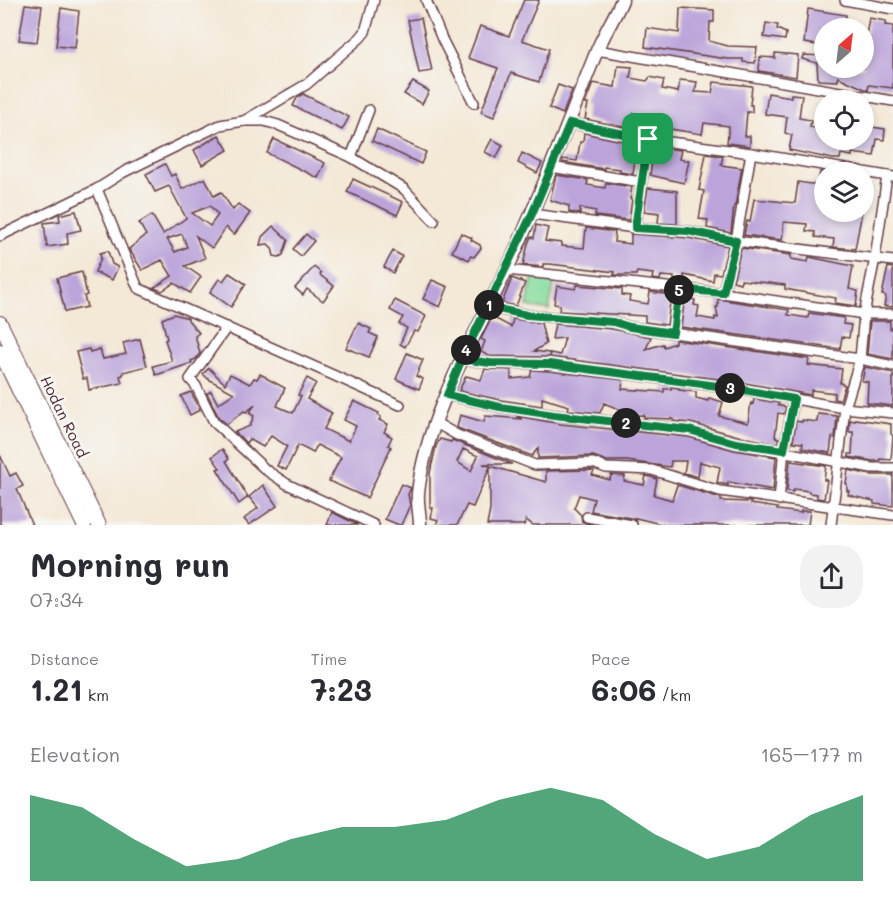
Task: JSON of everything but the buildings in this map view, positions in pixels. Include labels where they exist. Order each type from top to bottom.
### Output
[{"type":"main road","name":"Hodan Road","points":[[0,323],[99,525]]},
{"type":"main road","name":"Hodan Road","points":[[0,351],[84,525]]},
{"type":"street","points":[[244,121],[307,84],[360,38],[374,0]]},
{"type":"street","points":[[426,0],[442,39],[474,103]]},
{"type":"street","points":[[420,525],[418,495],[423,466],[436,423],[462,359],[507,270],[532,214],[597,50],[622,0]]},
{"type":"street","points":[[845,0],[878,3],[893,9]]},
{"type":"street","points":[[597,50],[893,101]]},
{"type":"street","points":[[351,157],[369,110]]},
{"type":"street","points":[[0,236],[220,125],[244,121],[264,121],[278,125],[351,157],[404,189],[434,221]]},
{"type":"street","points":[[570,123],[648,139],[890,176],[864,314],[860,359],[845,408],[831,525]]},
{"type":"street","points":[[635,228],[648,139]]},
{"type":"street","points":[[723,293],[736,241],[751,153]]},
{"type":"street","points":[[551,167],[641,182]]},
{"type":"street","points":[[97,189],[138,288],[400,405]]},
{"type":"street","points":[[532,214],[635,228],[688,231],[736,241],[893,261]]},
{"type":"street","points":[[507,270],[723,293],[864,314],[893,315]]},
{"type":"street","points":[[673,333],[679,289]]},
{"type":"street","points":[[488,307],[527,315],[613,322],[630,327],[860,359],[893,366]]},
{"type":"street","points":[[227,327],[190,378],[214,422],[266,470],[287,484],[374,525]]},
{"type":"street","points":[[462,359],[490,363],[549,364],[733,388],[845,408],[893,413]]},
{"type":"street","points":[[447,395],[532,412],[689,430],[736,443],[872,468],[893,468]]},
{"type":"street","points":[[779,500],[784,450],[794,399]]},
{"type":"street","points":[[436,423],[457,435],[534,465],[593,463],[606,468],[652,470],[720,491],[893,515]]},
{"type":"street","points":[[587,517],[632,525]]},
{"type":"green space","points":[[533,275],[555,279],[549,310],[527,306]]},
{"type":"route","points":[[648,139],[570,123],[507,270],[488,307],[462,359],[447,395],[500,407],[554,415],[689,430],[736,443],[784,450],[794,399],[733,388],[549,364],[490,363],[462,359],[488,307],[527,315],[613,322],[630,327],[673,333],[679,289],[723,293],[736,241],[688,231],[635,228],[648,139]]}]
